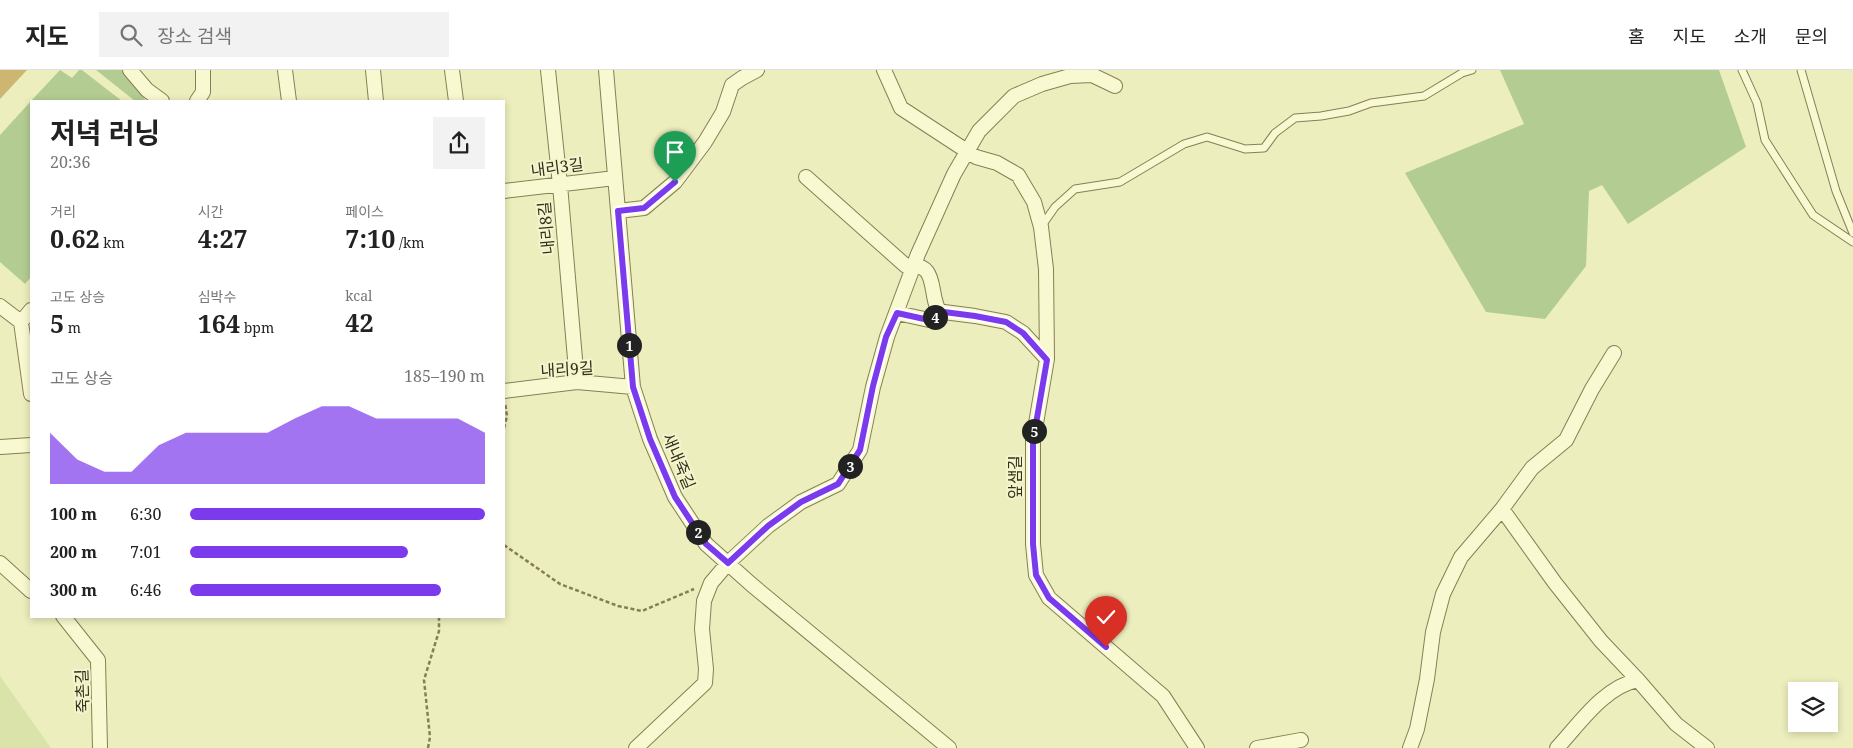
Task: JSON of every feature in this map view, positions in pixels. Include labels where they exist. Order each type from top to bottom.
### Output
[{"type":"street","points":[[130,70],[147,90],[161,100]]},
{"type":"street","points":[[198,100],[203,92],[203,70]]},
{"type":"street","points":[[285,70],[289,100]]},
{"type":"street","points":[[373,70],[376,100]]},
{"type":"street","points":[[452,70],[456,100]]},
{"type":"street","name":"내리8길","points":[[548,70],[577,382]]},
{"type":"street","name":"새내죽길","points":[[606,70],[633,387],[650,439],[675,497],[706,544],[752,585],[949,748]]},
{"type":"street","points":[[618,211],[644,208],[675,182],[705,142],[723,112],[732,85],[757,70]]},
{"type":"street","name":"앞샘길","points":[[884,70],[901,108],[976,157],[997,163],[1018,175],[1034,202],[1041,228],[1046,269],[1047,360],[1033,441],[1033,544],[1036,575],[1049,598],[1163,696],[1197,748]]},
{"type":"street","points":[[636,748],[705,682],[706,669],[702,629],[704,601],[711,584],[728,563],[768,526],[801,502],[838,484],[860,450],[873,386],[886,337],[897,313],[914,264],[954,174],[979,131],[1014,96],[1035,87],[1070,76],[1092,75],[1115,86]]},
{"type":"street","points":[[806,177],[906,266],[914,264],[924,269],[932,278],[936,308],[941,314]]},
{"type":"street","name":"내리3길","points":[[505,191],[615,178]]},
{"type":"street","points":[[0,306],[21,322],[30,387]]},
{"type":"street","points":[[21,322],[30,311]]},
{"type":"street","points":[[897,313],[929,320],[944,312],[1006,322],[1023,333],[1047,360]]},
{"type":"street","points":[[1410,748],[1417,729],[1427,680],[1433,632],[1443,594],[1461,557],[1502,509],[1532,468],[1566,440],[1592,389],[1614,353]]},
{"type":"street","name":"내리9길","points":[[505,391],[577,382],[633,387]]},
{"type":"street","points":[[0,447],[30,444]]},
{"type":"street","points":[[1502,509],[1601,641],[1676,724],[1707,748]]},
{"type":"street","points":[[0,563],[30,589]]},
{"type":"street","name":"죽촌길","points":[[65,618],[98,660],[100,748]]},
{"type":"street","points":[[1557,748],[1605,697],[1625,683],[1638,680]]},
{"type":"street","points":[[1257,748],[1301,740]]},
{"type":"lane","points":[[1041,228],[1055,207],[1075,189],[1120,182],[1184,144],[1207,137],[1245,148],[1264,148],[1275,133],[1295,118],[1322,116],[1349,111],[1371,103],[1424,96],[1462,73],[1472,70]]},
{"type":"lane","points":[[1742,70],[1757,103],[1765,140],[1802,198],[1813,215],[1853,242]]},
{"type":"lane","points":[[1801,70],[1836,192],[1853,233]]},
{"type":"path","points":[[505,399],[507,416],[505,424]]},
{"type":"path","points":[[505,545],[560,584],[618,606],[642,611],[693,589],[708,590]]},
{"type":"path","points":[[428,748],[430,737],[424,680],[439,631],[439,618]]},
{"type":"green space","points":[[60,70],[72,78],[79,70],[82,70],[121,100],[32,100]]},
{"type":"green space","points":[[96,70],[124,70],[145,100],[134,100]]},
{"type":"green space","points":[[1500,70],[1719,70],[1746,147],[1628,224],[1602,185],[1589,191],[1586,266],[1545,319],[1486,312],[1405,173],[1524,124]]},
{"type":"green space","points":[[30,102],[30,278],[25,284],[0,262],[0,135]]},
{"type":"green space","points":[[0,676],[51,748],[0,748]]},
{"type":"building","points":[[0,70],[27,70],[0,99]]},
{"type":"route","points":[[675,182],[644,208],[618,211],[633,387],[650,439],[675,497],[706,544],[728,563],[768,526],[801,502],[838,484],[860,450],[873,386],[886,337],[897,313],[929,320],[944,312],[1006,322],[1023,333],[1047,360],[1033,441],[1033,544],[1036,575],[1049,598],[1106,647]]}]
